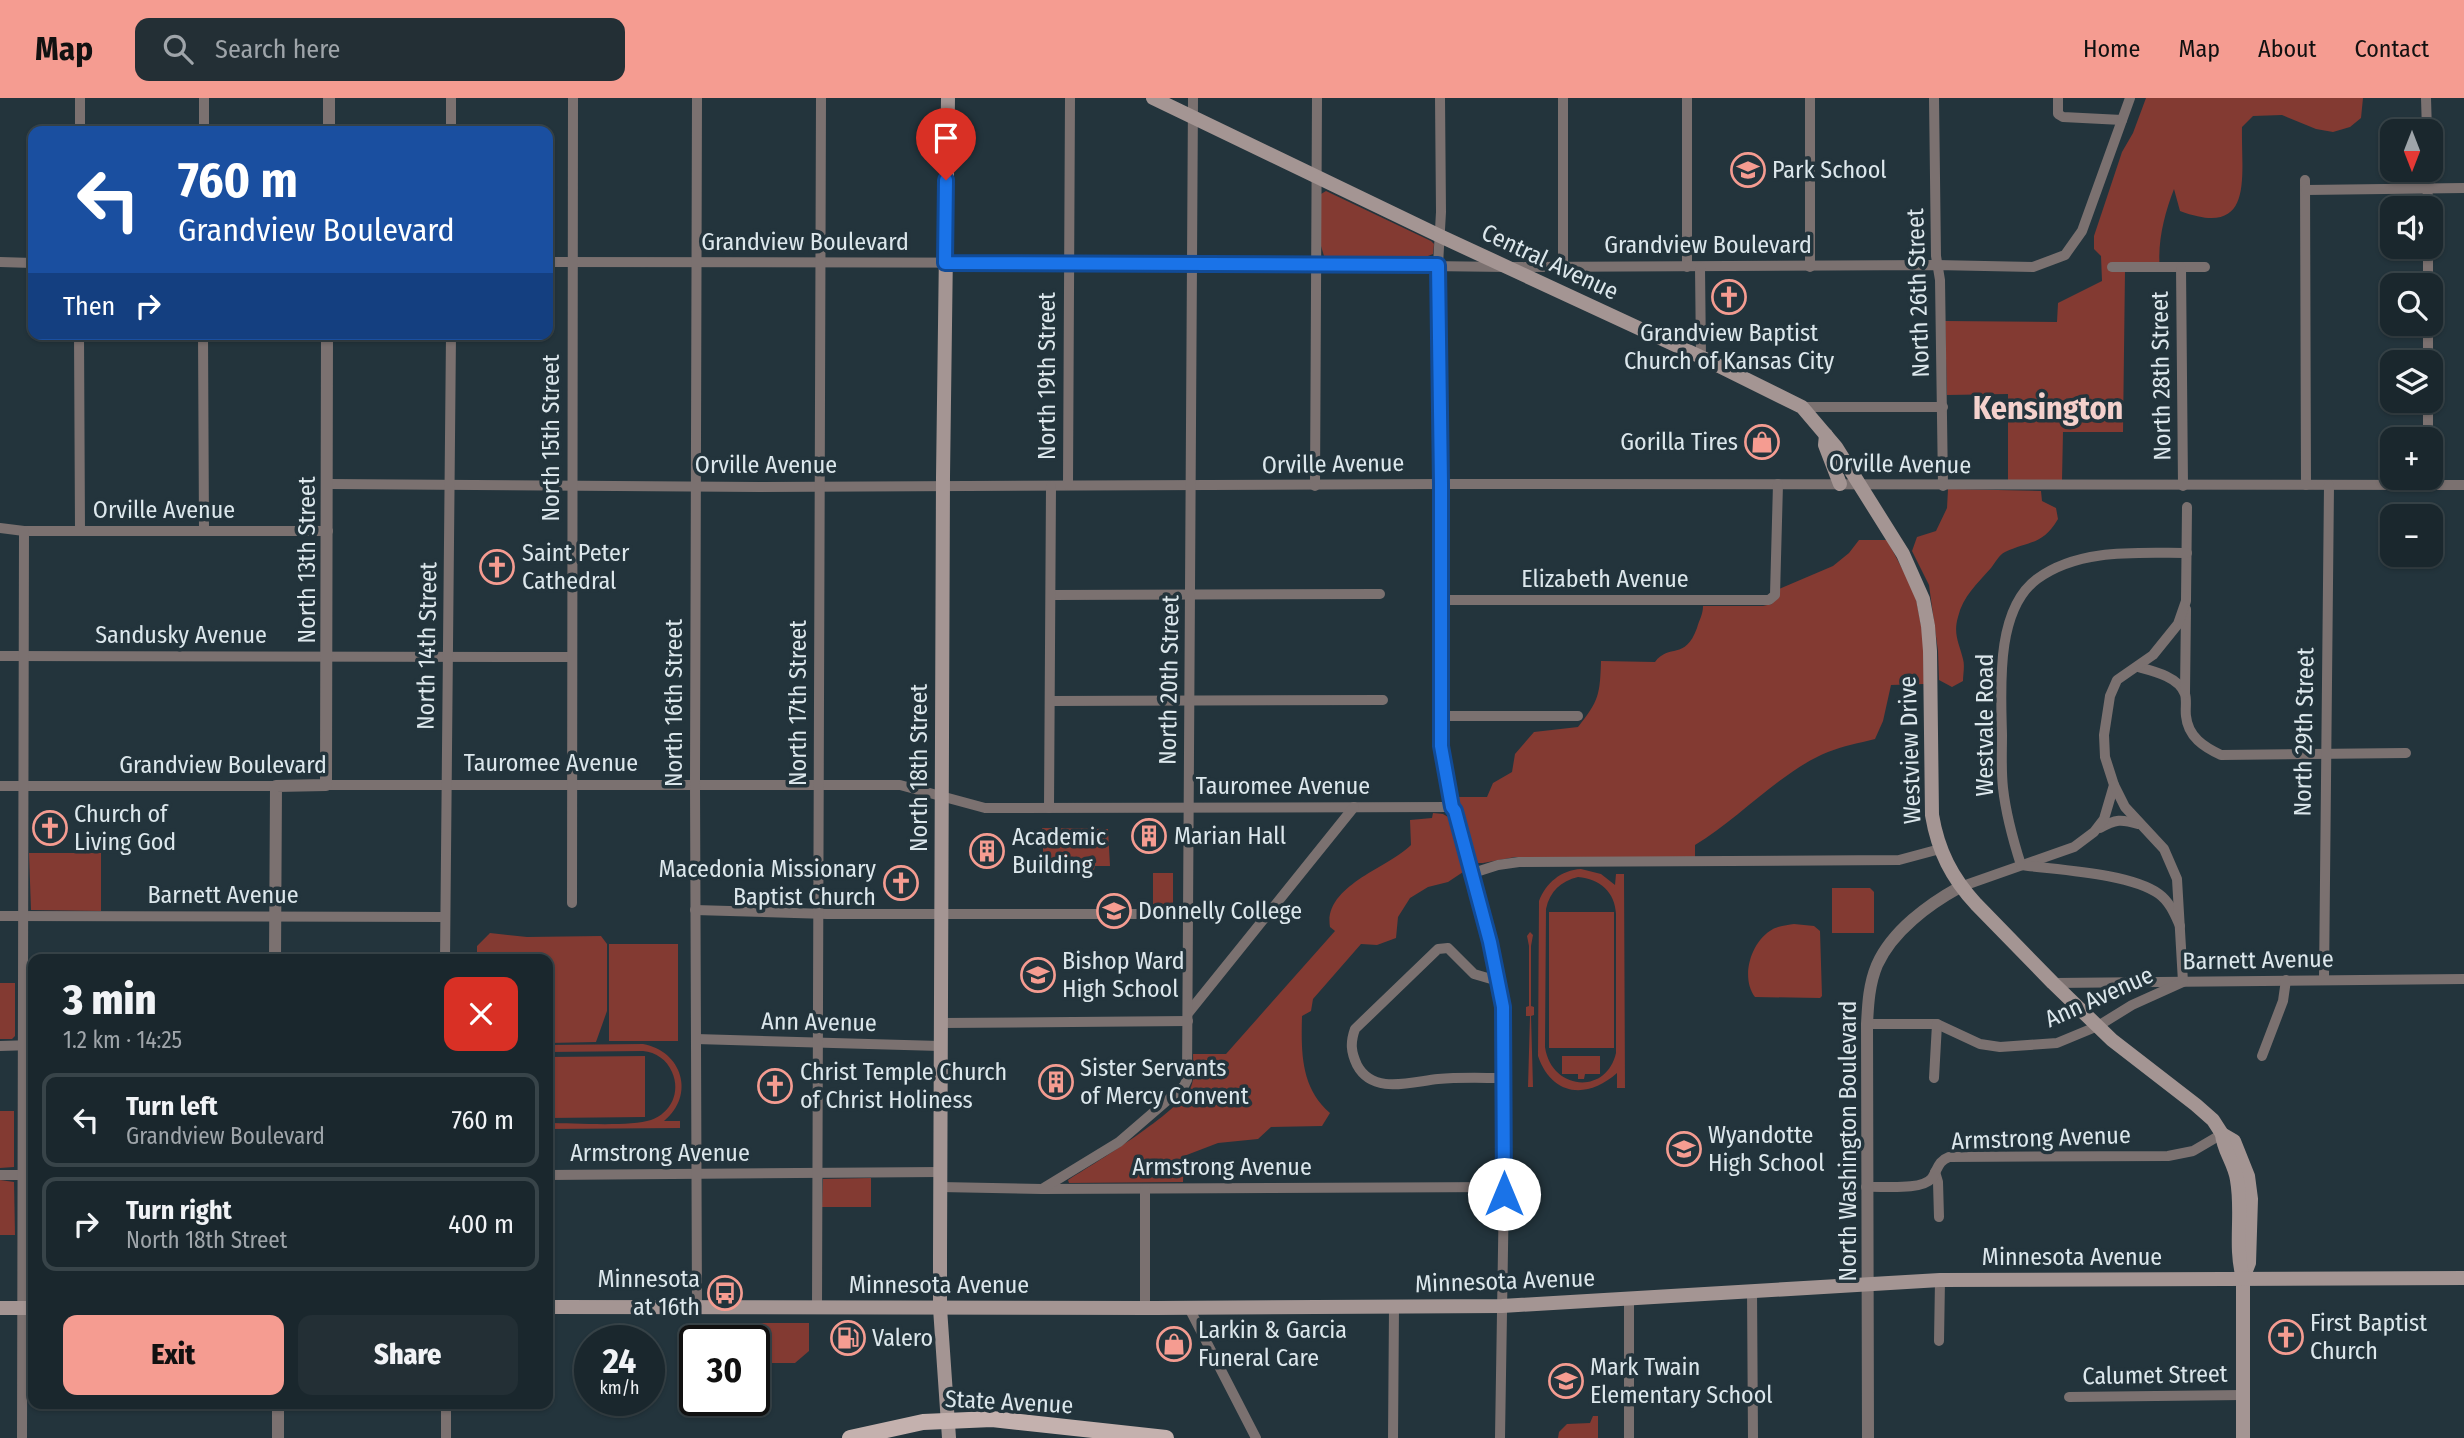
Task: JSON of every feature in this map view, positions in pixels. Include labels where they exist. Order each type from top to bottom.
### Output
[{"type":"main road","name":"North 18th Street","points":[[948,98],[940,915],[940,1308],[949,1438]]},
{"type":"main road","name":"Central Avenue","points":[[1153,98],[1802,407]]},
{"type":"main road","name":"Westview Drive","points":[[1802,407],[1826,433],[1860,484],[1903,554],[1923,599],[1930,651],[1932,816],[1940,849],[1949,869],[1960,887],[2098,1026],[2213,1120],[2222,1134],[2237,1178],[2239,1263],[2243,1278]]},
{"type":"main road","points":[[1826,433],[1825,445],[1840,484]]},
{"type":"main road","points":[[2242,1438],[2243,1278]]},
{"type":"main road","name":"Minnesota Avenue","points":[[553,1307],[1502,1306],[1940,1280],[2464,1278]]},
{"type":"main road","points":[[0,1308],[27,1308]]},
{"type":"main road","name":"State Avenue","points":[[850,1438],[949,1419],[992,1419],[1066,1432],[1167,1438]]},
{"type":"street","points":[[80,98],[80,126]]},
{"type":"street","points":[[204,98],[204,126]]},
{"type":"street","points":[[328,126],[329,98]]},
{"type":"street","points":[[451,98],[451,126]]},
{"type":"street","name":"North 15th Street","points":[[572,904],[573,98]]},
{"type":"street","name":"North 16th Street","points":[[697,98],[697,1307]]},
{"type":"street","name":"North 17th Street","points":[[817,1308],[821,98]]},
{"type":"street","name":"North 19th Street","points":[[1068,485],[1070,98]]},
{"type":"street","name":"North 20th Street","points":[[1042,1189],[1119,1142],[1184,1086],[1187,1080],[1193,98]]},
{"type":"street","points":[[1315,486],[1317,98]]},
{"type":"street","points":[[1440,98],[1438,265],[1441,746],[1452,807],[1473,873],[1498,981],[1503,1020],[1504,1188],[1500,1438]]},
{"type":"street","points":[[1563,98],[1563,266]]},
{"type":"street","points":[[1687,98],[1687,267]]},
{"type":"street","points":[[1810,98],[1810,267]]},
{"type":"street","name":"North 26th Street","points":[[1934,98],[1943,486]]},
{"type":"street","points":[[2058,98],[2058,114],[2063,117],[2122,120]]},
{"type":"street","name":"Grandview Boulevard","points":[[553,262],[2033,267],[2065,255],[2082,230],[2130,98]]},
{"type":"street","points":[[2426,98],[2427,119]]},
{"type":"street","points":[[2428,182],[2428,196]]},
{"type":"street","points":[[2306,485],[2306,185],[2464,188]]},
{"type":"street","points":[[0,262],[28,263]]},
{"type":"street","points":[[1700,267],[1701,357]]},
{"type":"street","points":[[2112,267],[2204,267]]},
{"type":"street","name":"North 28th Street","points":[[2181,267],[2183,486]]},
{"type":"street","points":[[79,340],[80,531]]},
{"type":"street","points":[[203,340],[204,531]]},
{"type":"street","name":"North 13th Street","points":[[326,785],[327,340]]},
{"type":"street","name":"North 14th Street","points":[[445,954],[451,340]]},
{"type":"street","name":"Central Avenue","points":[[1802,407],[1943,407]]},
{"type":"street","name":"Orville Avenue","points":[[328,484],[820,487],[1441,484],[2183,486],[2380,483]]},
{"type":"street","name":"Orville Avenue","points":[[2443,483],[2464,485]]},
{"type":"street","name":"Elizabeth Avenue","points":[[1441,600],[1769,600],[1775,594],[1778,484]]},
{"type":"street","name":"North 29th Street","points":[[2324,979],[2329,485]]},
{"type":"street","name":"North 19th Street","points":[[1049,808],[1051,486]]},
{"type":"street","points":[[2188,507],[2185,694],[2186,720],[2197,742],[2221,755],[2406,753]]},
{"type":"street","name":"Orville Avenue","points":[[0,528],[24,531],[328,531]]},
{"type":"street","points":[[22,1438],[27,1308],[21,1175],[24,531]]},
{"type":"street","name":"Westvale Road","points":[[2021,865],[2010,833],[2002,786],[2001,674],[2006,635],[2017,603],[2036,579],[2074,561],[2119,554],[2187,553]]},
{"type":"street","points":[[1051,595],[1380,594]]},
{"type":"street","points":[[2183,982],[2177,879],[2164,849],[2125,807],[2113,785],[2105,757],[2104,735],[2106,712],[2117,680],[2153,655],[2171,635],[2186,601]]},
{"type":"street","name":"Sandusky Avenue","points":[[0,656],[572,657]]},
{"type":"street","points":[[2138,667],[2164,675],[2185,694]]},
{"type":"street","points":[[1051,701],[1384,700]]},
{"type":"street","points":[[1441,716],[1578,716]]},
{"type":"street","name":"Grandview Boulevard","points":[[0,786],[446,784]]},
{"type":"street","name":"Tauromee Avenue","points":[[446,784],[900,785],[985,807],[1452,807]]},
{"type":"street","points":[[2094,832],[2104,819],[2113,785]]},
{"type":"street","points":[[275,954],[276,786]]},
{"type":"street","points":[[941,1023],[1188,1016],[1354,807]]},
{"type":"street","points":[[2094,832],[2111,821],[2122,819],[2139,824]]},
{"type":"street","name":"North Washington Boulevard","points":[[1867,1438],[1867,1024],[1870,986],[1877,965],[1888,947],[1926,909],[1960,887],[2074,847],[2094,832]]},
{"type":"street","points":[[1473,873],[1519,862],[1899,860],[1940,849]]},
{"type":"street","points":[[2021,865],[2105,876],[2140,884],[2160,894],[2170,906],[2180,926]]},
{"type":"street","points":[[2160,894],[2177,879]]},
{"type":"street","points":[[695,910],[940,915],[1189,914]]},
{"type":"street","name":"Barnett Avenue","points":[[0,916],[445,917]]},
{"type":"street","points":[[1498,981],[1474,974],[1448,948],[1438,949],[1355,1029],[1351,1039],[1351,1053],[1363,1076],[1376,1082],[1391,1084],[1439,1079],[1504,1078]]},
{"type":"street","name":"Barnett Avenue","points":[[2053,983],[2464,979]]},
{"type":"street","points":[[2262,1056],[2283,1001],[2286,980]]},
{"type":"street","name":"Ann Avenue","points":[[1867,1024],[1937,1024],[1980,1044],[2000,1047],[2057,1043],[2098,1026],[2132,1005],[2183,982]]},
{"type":"street","points":[[1934,1078],[1937,1024]]},
{"type":"street","name":"Ann Avenue","points":[[696,1039],[940,1046]]},
{"type":"street","points":[[0,1046],[28,1045]]},
{"type":"street","name":"Armstrong Avenue","points":[[1866,1187],[1919,1186],[1931,1180],[1943,1159],[1949,1157],[2168,1156],[2193,1151],[2222,1134]]},
{"type":"street","points":[[1935,1172],[1938,1182],[1939,1217]]},
{"type":"street","name":"Armstrong Avenue","points":[[553,1175],[816,1173],[1042,1189],[1504,1188]]},
{"type":"street","points":[[0,1175],[28,1175]]},
{"type":"street","points":[[1145,1189],[1145,1308]]},
{"type":"street","points":[[1939,1341],[1940,1280]]},
{"type":"street","points":[[1752,1290],[1753,1438]]},
{"type":"street","points":[[1629,1298],[1629,1438]]},
{"type":"street","points":[[1393,1438],[1394,1307]]},
{"type":"street","points":[[1189,1308],[1256,1438]]},
{"type":"street","name":"Calumet Street","points":[[2069,1397],[2243,1395]]},
{"type":"street","points":[[278,1409],[278,1438]]},
{"type":"street","points":[[446,1409],[446,1438]]},
{"type":"shaded area","points":[[2146,98],[2363,98],[2361,118],[2350,127],[2333,132],[2316,129],[2282,115],[2253,116],[2242,127],[2242,183],[2239,199],[2232,210],[2221,217],[2204,218],[2180,211],[2174,189],[2162,229],[2160,271],[2125,271],[2123,432],[2063,432],[2062,480],[2008,480],[2008,394],[1947,395],[1945,321],[2057,322],[2058,303],[2102,281],[2101,256],[2094,249],[2094,236],[2122,152],[2133,133]]},
{"type":"shaded area","points":[[1326,191],[1431,241],[1434,244],[1433,254],[1423,258],[1324,256],[1321,246],[1321,194]]},
{"type":"shaded area","points":[[1948,489],[2041,491],[2042,501],[2056,508],[2058,519],[2041,538],[2003,553],[1967,596],[1956,628],[1964,662],[1963,681],[1952,687],[1939,680],[1929,585],[1912,551],[1917,537],[1936,531],[1947,508]]},
{"type":"shaded area","points":[[1859,540],[1887,540],[1915,593],[1923,636],[1924,684],[1891,685],[1883,721],[1875,739],[1828,752],[1794,771],[1695,845],[1695,857],[1515,857],[1478,863],[1458,797],[1487,797],[1493,783],[1512,772],[1515,754],[1534,732],[1578,727],[1597,697],[1601,661],[1655,662],[1660,656],[1687,645],[1697,628],[1703,606],[1772,604],[1779,589],[1833,566],[1849,553]]},
{"type":"shaded area","points":[[1433,813],[1448,817],[1463,872],[1448,882],[1428,887],[1410,898],[1398,917],[1396,938],[1377,945],[1361,944],[1313,999],[1311,1011],[1302,1016],[1303,1056],[1308,1081],[1320,1103],[1330,1113],[1322,1126],[1271,1127],[1258,1139],[1218,1143],[1184,1156],[1183,1182],[1069,1183],[1068,1180],[1135,1137],[1183,1098],[1192,1083],[1193,1054],[1226,1054],[1335,931],[1330,927],[1336,900],[1359,879],[1411,845],[1410,820],[1432,818]]},
{"type":"shaded area","points":[[1042,828],[1108,829],[1110,866],[1095,866],[1094,870],[1044,870]]},
{"type":"shaded area","points":[[29,853],[101,853],[101,911],[31,910]]},
{"type":"shaded area","points":[[1574,870],[1601,874],[1615,885],[1616,874],[1624,874],[1625,1088],[1617,1088],[1617,1073],[1594,1087],[1572,1090],[1552,1080],[1538,1056],[1539,901],[1555,879]],"holes":[[[1578,877],[1605,888],[1615,906],[1616,1053],[1610,1067],[1602,1076],[1579,1082],[1567,1079],[1557,1072],[1549,1061],[1545,1047],[1546,909],[1550,897],[1561,884]]]},
{"type":"shaded area","points":[[1153,873],[1173,873],[1173,904],[1153,904]]},
{"type":"shaded area","points":[[1832,888],[1870,888],[1874,892],[1874,933],[1832,933]]},
{"type":"shaded area","points":[[1549,912],[1614,912],[1614,1048],[1549,1048]]},
{"type":"shaded area","points":[[1794,924],[1814,926],[1820,931],[1822,996],[1755,997],[1748,980],[1754,951],[1765,935],[1773,929]]},
{"type":"shaded area","points":[[1530,932],[1533,935],[1533,1087],[1528,1087],[1530,1016],[1526,1016],[1526,1007],[1529,1006],[1527,936]]},
{"type":"shaded area","points":[[490,933],[527,937],[601,936],[607,944],[607,1011],[596,1042],[553,1043],[553,954],[477,954],[477,946]]},
{"type":"shaded area","points":[[609,944],[678,944],[678,1041],[609,1041]]},
{"type":"shaded area","points":[[0,983],[15,983],[15,1036],[12,1039],[0,1039]]},
{"type":"shaded area","points":[[643,1044],[667,1055],[680,1075],[682,1087],[674,1111],[664,1121],[680,1121],[680,1128],[553,1129],[553,1123],[616,1124],[651,1120],[669,1107],[675,1094],[675,1080],[664,1060],[648,1052],[553,1052],[553,1045]]},
{"type":"shaded area","points":[[645,1056],[645,1117],[553,1118],[553,1057]]},
{"type":"shaded area","points":[[1562,1056],[1600,1056],[1600,1074],[1585,1074],[1584,1079],[1578,1079],[1578,1074],[1562,1074]]},
{"type":"shaded area","points":[[0,1111],[14,1111],[14,1167],[0,1168]]},
{"type":"shaded area","points":[[871,1178],[871,1207],[822,1207],[823,1179]]},
{"type":"shaded area","points":[[0,1180],[14,1182],[15,1235],[0,1235]]},
{"type":"shaded area","points":[[809,1323],[809,1351],[795,1363],[770,1363],[770,1325],[760,1325]]},
{"type":"shaded area","points":[[1593,1416],[1598,1416],[1598,1438],[1558,1438],[1559,1432],[1567,1424],[1590,1423]]},
{"type":"place","name":"Park School","points":[[1748,170]]},
{"type":"place","name":"Grandview Baptist Church of Kansas City","points":[[1729,297]]},
{"type":"place","name":"Gorilla Tires","points":[[1762,442]]},
{"type":"place","name":"Saint Peter Cathedral","points":[[497,567]]},
{"type":"place","name":"Church of Living God","points":[[50,828]]},
{"type":"place","name":"Marian Hall","points":[[1149,836]]},
{"type":"place","name":"Academic Building","points":[[987,851]]},
{"type":"place","name":"Macedonia Missionary Baptist Church","points":[[901,883]]},
{"type":"place","name":"Donnelly College","points":[[1114,911]]},
{"type":"place","name":"Bishop Ward High School","points":[[1038,975]]},
{"type":"place","name":"Sister Servants of Mercy Convent","points":[[1056,1082]]},
{"type":"place","name":"Christ Temple Church of Christ Holiness","points":[[775,1086]]},
{"type":"place","name":"Wyandotte High School","points":[[1684,1149]]},
{"type":"place","name":"Minnesota at 16th","points":[[725,1293]]},
{"type":"place","name":"First Baptist Church","points":[[2286,1337]]},
{"type":"place","name":"Valero","points":[[848,1338]]},
{"type":"place","name":"Larkin & Garcia Funeral Care","points":[[1174,1344]]},
{"type":"place","name":"Mark Twain Elementary School","points":[[1566,1381]]},
{"type":"district","name":"Kensington","points":[[2048,408]]},
{"type":"route","points":[[946,180],[945,263],[1438,265],[1441,746],[1452,807],[1473,873],[1503,1007],[1504,1194]]}]
